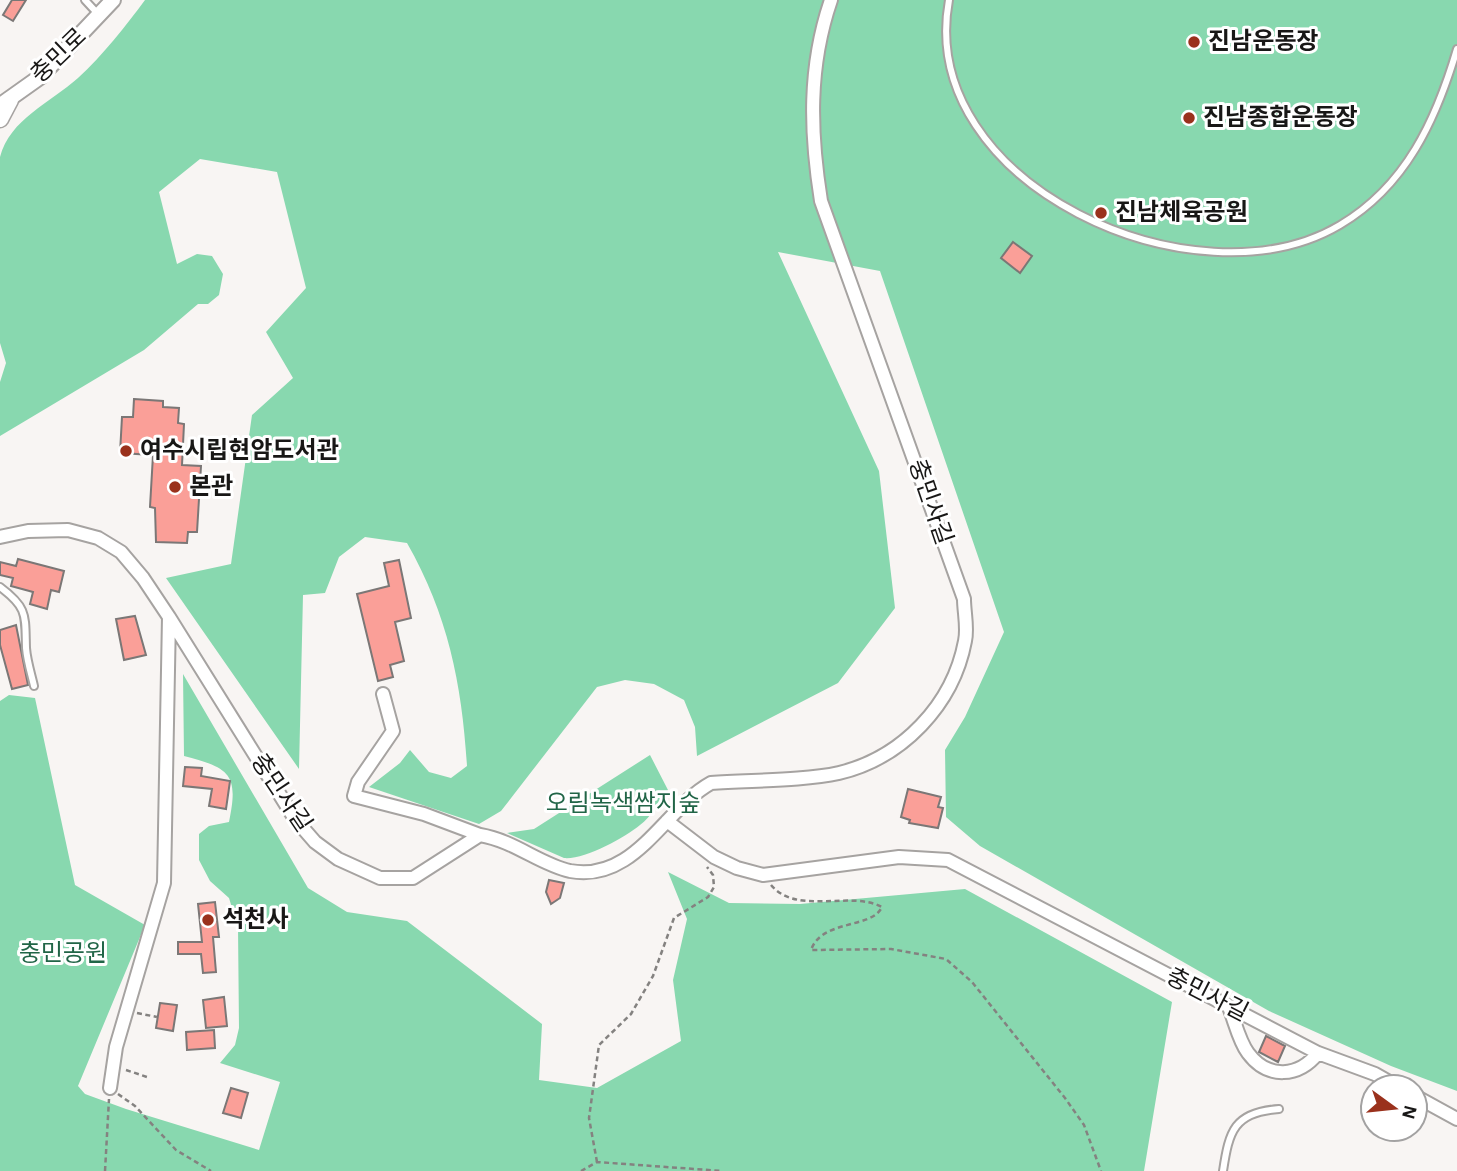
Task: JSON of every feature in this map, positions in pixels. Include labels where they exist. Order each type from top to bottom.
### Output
[{"type":"main road","points":[[0,119],[5,102]]},
{"type":"street","name":"충민로","points":[[5,102],[40,77],[113,0]]},
{"type":"street","name":"충민사길","points":[[0,537],[50,529],[79,532],[98,538],[127,558],[169,617],[295,819],[324,850],[380,878],[414,878],[480,835],[510,842],[569,870],[595,873],[642,848],[694,793],[711,783],[838,773],[876,759],[910,737],[935,709],[956,674],[966,638],[964,598],[821,201],[812,143],[813,88],[818,36],[831,0]]},
{"type":"street","points":[[110,1088],[116,1047],[164,883],[169,617]]},
{"type":"street","points":[[383,694],[393,731],[358,782],[354,796],[424,814],[480,835]]},
{"type":"street","name":"충민사길","points":[[667,821],[714,857],[737,868],[763,875],[900,858],[948,859],[1318,1054],[1372,1073]]},
{"type":"street","points":[[1229,1007],[1244,1047],[1259,1064],[1279,1071],[1296,1072],[1306,1067],[1318,1054]]},
{"type":"street","points":[[1429,1104],[1457,1119]]},
{"type":"lane","points":[[85,0],[100,16]]},
{"type":"lane","points":[[949,0],[946,42],[954,83],[972,123],[1005,163],[1053,199],[1092,220],[1140,238],[1194,249],[1245,251],[1284,246],[1321,234],[1362,210],[1398,175],[1423,139],[1438,107],[1457,49]]},
{"type":"lane","points":[[0,587],[17,601],[26,615],[26,652],[34,686]]},
{"type":"lane","points":[[1223,1171],[1228,1140],[1239,1123],[1255,1110],[1279,1109]]},
{"type":"path","points":[[597,1162],[589,1118],[599,1045],[631,1014],[653,975],[674,918],[708,897],[714,887],[713,875],[701,858]]},
{"type":"path","points":[[763,875],[774,889],[792,898],[859,901],[882,907],[876,916],[837,927],[814,943],[811,950],[891,948],[946,959],[972,982],[1065,1098],[1084,1125],[1101,1171]]},
{"type":"path","points":[[144,1014],[157,1017]]},
{"type":"path","points":[[127,1070],[149,1078]]},
{"type":"path","points":[[105,1171],[110,1088]]},
{"type":"path","points":[[110,1088],[135,1105],[176,1150],[211,1171]]},
{"type":"path","points":[[582,1171],[597,1162],[722,1171]]},
{"type":"green space","points":[[145,0],[1457,0],[1457,1091],[1429,1080],[1429,1073],[1409,1073],[1391,1066],[1269,1011],[980,846],[946,817],[945,750],[965,717],[1004,632],[880,271],[778,252],[879,471],[895,608],[838,683],[697,756],[695,727],[684,700],[654,684],[625,680],[597,687],[501,811],[479,824],[369,787],[400,763],[410,750],[429,772],[451,778],[467,766],[457,678],[443,624],[421,570],[407,543],[365,537],[339,557],[325,593],[303,595],[299,769],[166,578],[231,564],[252,415],[293,378],[266,332],[306,288],[277,172],[200,159],[159,192],[177,264],[197,254],[212,256],[223,274],[219,295],[208,304],[198,304],[144,350],[0,436],[0,382],[6,363],[0,343],[0,157],[12,132],[87,69]]},
{"type":"green space","name":"충민공원","points":[[183,674],[308,888],[347,912],[407,921],[542,1024],[539,1080],[597,1088],[681,1041],[673,980],[687,919],[668,872],[729,903],[800,904],[965,889],[1172,1002],[1144,1171],[0,1171],[0,701],[9,695],[35,698],[75,885],[145,925],[78,1086],[85,1094],[126,1109],[259,1150],[280,1082],[220,1063],[235,1045],[239,1028],[238,927],[229,898],[210,881],[199,860],[199,834],[209,826],[229,822],[233,793],[228,776],[221,769],[184,756]]},
{"type":"green space","name":"오림녹색쌈지숲","points":[[650,755],[668,790],[644,822],[614,842],[582,856],[564,858],[507,833],[534,829]]},
{"type":"building","points":[[12,0],[26,0],[13,21],[3,15]]},
{"type":"building","points":[[1013,242],[1032,256],[1020,273],[1001,258]]},
{"type":"building","points":[[134,399],[163,401],[163,407],[179,408],[178,423],[184,424],[182,465],[201,466],[197,532],[188,532],[187,543],[156,542],[155,508],[150,507],[153,455],[120,453],[122,417],[133,417]]},
{"type":"building","points":[[18,559],[64,571],[59,592],[51,590],[47,609],[30,604],[33,592],[11,586],[13,578],[0,575],[0,562],[16,566]]},
{"type":"building","points":[[399,560],[411,618],[395,622],[404,661],[390,665],[393,677],[378,681],[357,594],[389,586],[384,563]]},
{"type":"building","points":[[135,616],[146,655],[124,660],[116,619]]},
{"type":"building","points":[[16,625],[28,685],[12,689],[0,645],[0,630]]},
{"type":"building","points":[[185,767],[202,768],[201,776],[230,781],[226,809],[209,806],[212,789],[183,786]]},
{"type":"building","points":[[908,789],[941,797],[938,807],[943,808],[938,828],[909,823],[910,820],[901,817]]},
{"type":"building","points":[[549,880],[564,883],[560,898],[551,904],[546,892]]},
{"type":"building","points":[[215,902],[219,937],[213,937],[216,972],[203,973],[201,954],[178,954],[178,942],[202,942],[198,904]]},
{"type":"building","points":[[224,997],[227,1026],[206,1028],[203,1000]]},
{"type":"building","points":[[160,1003],[177,1005],[173,1031],[156,1028]]},
{"type":"building","points":[[214,1030],[215,1048],[187,1050],[186,1032]]},
{"type":"building","points":[[1266,1036],[1285,1046],[1278,1062],[1259,1052]]},
{"type":"building","points":[[231,1088],[248,1093],[241,1118],[223,1113]]},
{"type":"place","name":"진남운동장","points":[[1194,42]]},
{"type":"place","name":"진남종합운동장","points":[[1189,118]]},
{"type":"place","name":"진남체육공원","points":[[1101,213]]},
{"type":"place","name":"여수시립현암도서관","points":[[126,451]]},
{"type":"place","name":"본관","points":[[175,487]]},
{"type":"place","name":"석천사","points":[[208,920]]}]
